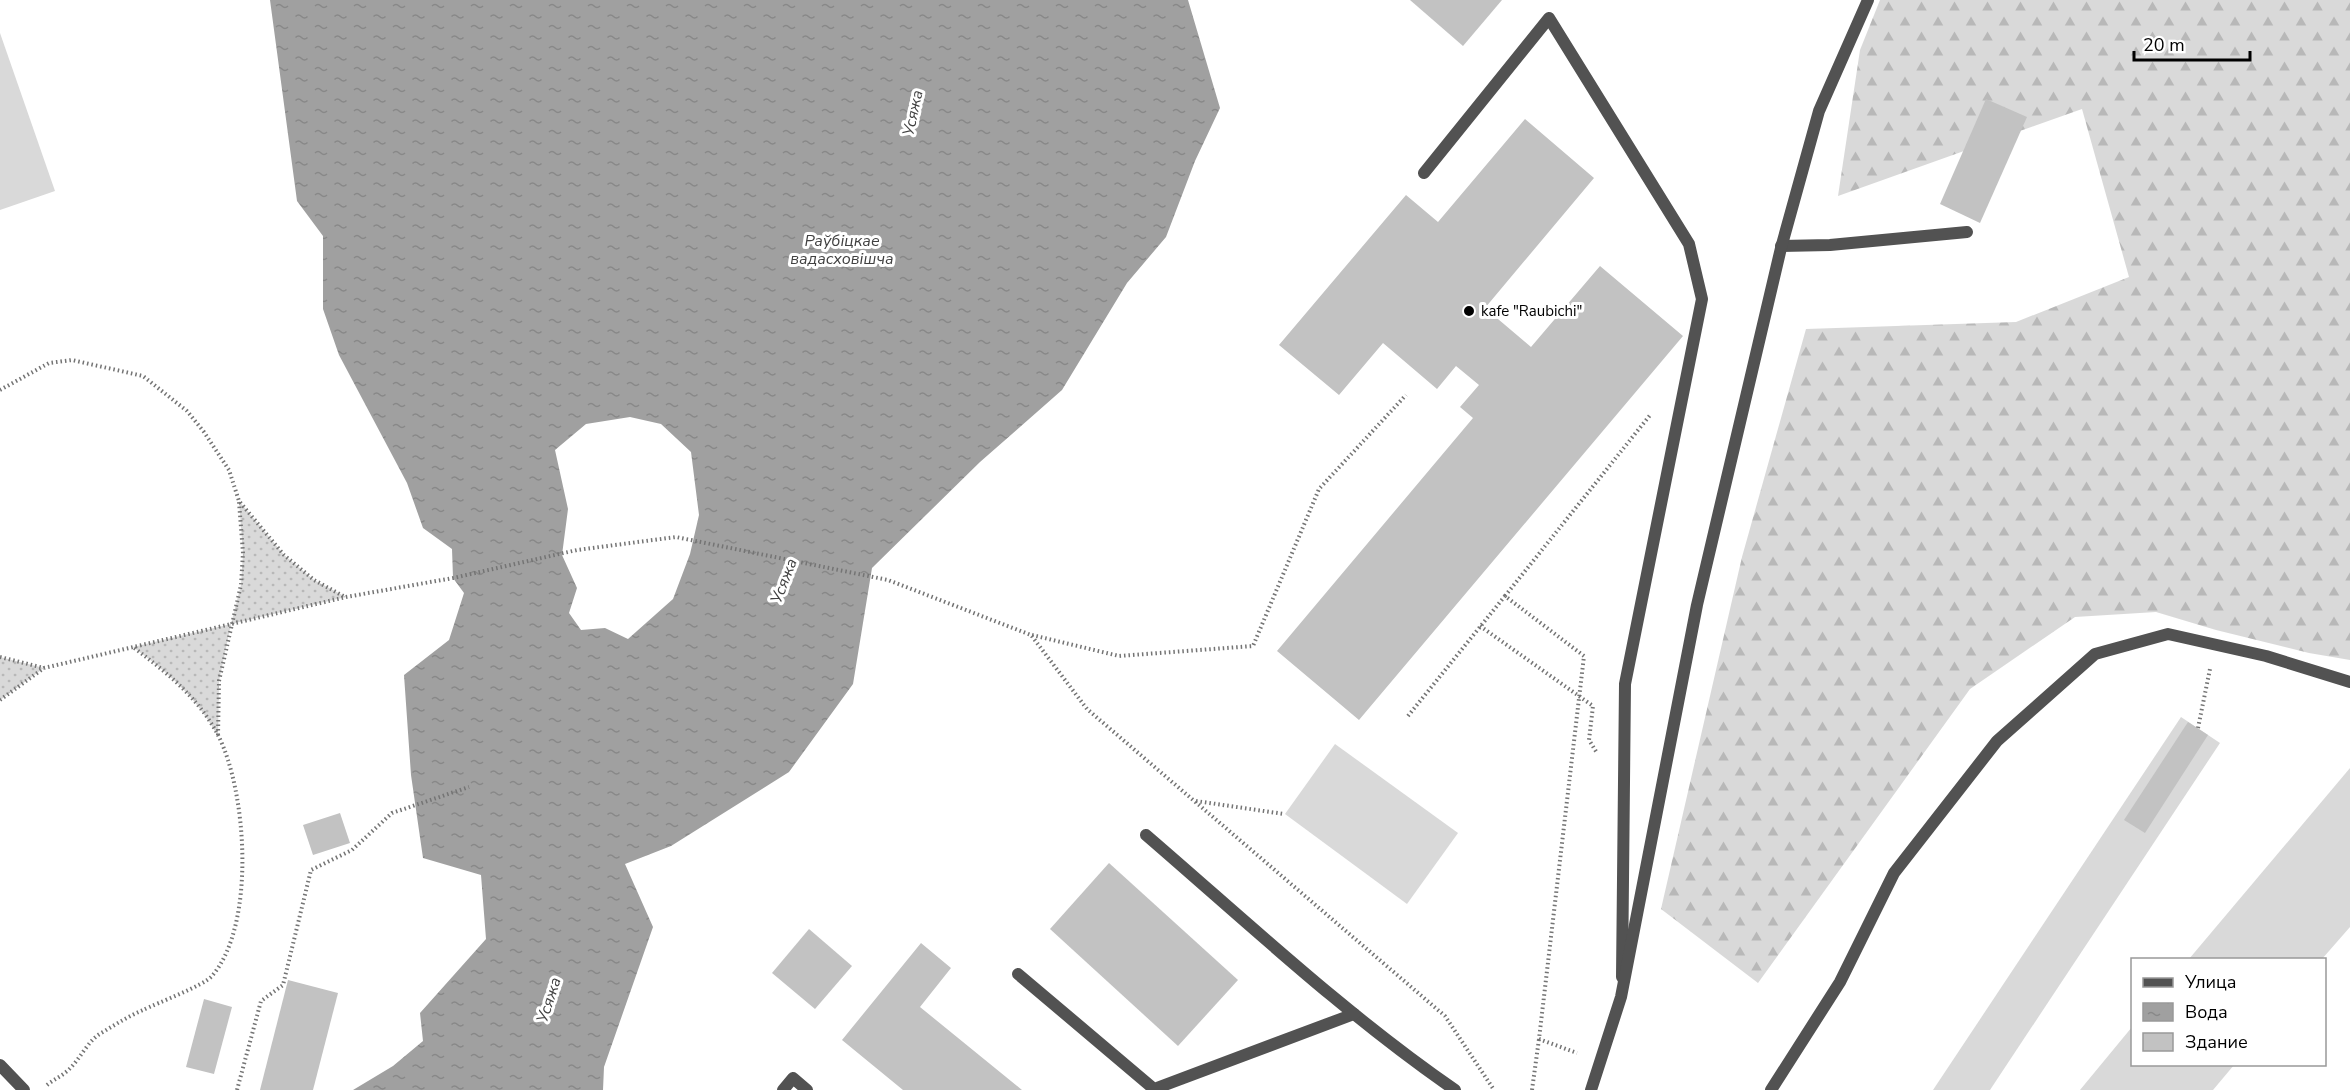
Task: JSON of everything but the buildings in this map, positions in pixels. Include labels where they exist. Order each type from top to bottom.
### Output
[{"type":"street","points":[[1591,1090],[1621,997],[1697,605],[1781,246],[1819,111],[1868,0]]},
{"type":"street","points":[[1424,173],[1549,18],[1689,244],[1702,299],[1625,684],[1621,997]]},
{"type":"street","points":[[1781,246],[1830,245],[1967,232]]},
{"type":"street","points":[[1771,1090],[1840,982],[1894,873],[1997,741],[2095,654],[2168,633],[2266,656],[2350,682]]},
{"type":"street","points":[[1146,835],[1354,1014],[1409,1058],[1455,1090]]},
{"type":"street","points":[[1018,974],[1154,1089],[1354,1014]]},
{"type":"street","points":[[0,1065],[24,1090]]},
{"type":"street","points":[[783,1090],[793,1078],[807,1090]]},
{"type":"path","points":[[0,390],[49,363],[72,360],[143,376],[187,411],[229,470],[239,501],[243,553],[241,585],[219,681],[218,736]]},
{"type":"path","points":[[0,700],[44,668],[346,597],[453,578],[577,550],[676,537],[888,580],[1031,635],[1119,656],[1253,646],[1319,489],[1406,395]]},
{"type":"path","points":[[1408,716],[1655,409]]},
{"type":"path","points":[[239,501],[284,555],[314,580],[346,597]]},
{"type":"path","points":[[1504,596],[1584,656],[1532,1090]]},
{"type":"path","points":[[1480,626],[1579,694]]},
{"type":"path","points":[[1031,635],[1087,709],[1445,1016],[1494,1090]]},
{"type":"path","points":[[2198,728],[2215,645]]},
{"type":"path","points":[[39,1090],[67,1071],[99,1034],[140,1011],[211,978],[234,934],[241,900],[242,836],[231,774],[218,736],[205,714],[174,678],[133,647]]},
{"type":"path","points":[[0,657],[44,668]]},
{"type":"path","points":[[237,1090],[261,1001],[282,985],[311,870],[352,850],[392,813],[469,787]]},
{"type":"path","points":[[1195,801],[1284,814]]},
{"type":"path","points":[[1539,1039],[1581,1055]]},
{"type":"green space","points":[[1880,0],[2350,0],[2350,660],[2309,653],[2216,630],[2156,612],[2075,617],[1970,689],[1758,983],[1661,909],[1742,557],[1806,329],[2016,322],[2129,277],[2082,109],[1838,196],[1860,50]]},
{"type":"green space","points":[[0,33],[55,191],[0,210]]},
{"type":"green space","points":[[239,501],[284,555],[314,580],[346,597],[231,624],[241,585],[243,553]]},
{"type":"green space","points":[[231,624],[219,681],[218,736],[191,697],[159,667],[133,647]]},
{"type":"green space","points":[[0,657],[44,668],[0,700]]},
{"type":"green space","points":[[2181,717],[2220,743],[1990,1090],[1933,1090]]},
{"type":"green space","points":[[1335,744],[1458,833],[1407,904],[1285,814]]},
{"type":"green space","points":[[2350,768],[2350,927],[2323,958],[2190,958]]},
{"type":"green space","points":[[2131,1028],[2131,1066],[2233,1066],[2213,1090],[2080,1090]]},
{"type":"water","name":"Раўбіцкае вадасховішча","points":[[270,0],[1188,0],[1220,108],[1195,161],[1166,237],[1127,283],[1062,390],[980,462],[872,568],[853,684],[789,772],[671,846],[625,864],[653,927],[604,1067],[603,1090],[353,1090],[393,1066],[423,1041],[420,1013],[486,939],[481,875],[423,858],[411,775],[404,675],[449,640],[464,593],[453,578],[452,549],[423,528],[407,483],[339,355],[323,309],[323,236],[297,201]],"holes":[[[630,417],[661,424],[691,452],[699,515],[690,554],[673,599],[628,639],[605,628],[581,630],[569,613],[577,588],[562,555],[568,509],[555,450],[586,424]]]},
{"type":"place","name":"kafe \"Raubichi\"","points":[[1469,311]]},
{"type":"water label","name":"Усяжа","points":[[913,113]]},
{"type":"water label","name":"Усяжа","points":[[784,581]]},
{"type":"water label","name":"Усяжа","points":[[549,1000]]}]
